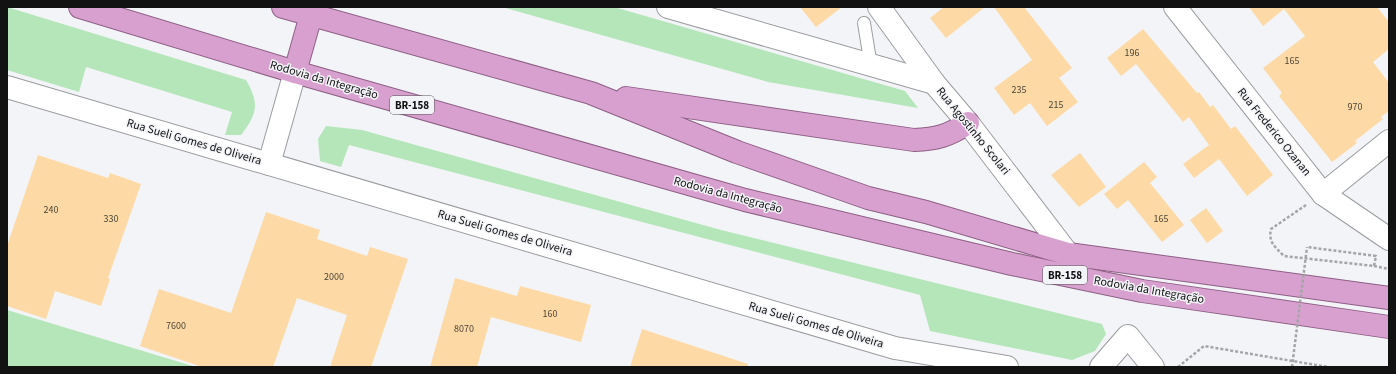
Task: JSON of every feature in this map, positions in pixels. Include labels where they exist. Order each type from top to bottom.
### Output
[{"type":"highway","name":"Rodovia da Integração","points":[[80,7],[295,72],[745,200],[960,252],[1142,291],[1389,327]]},
{"type":"highway","name":"Rodovia da Integração","points":[[283,7],[591,93],[736,152],[868,198],[926,212],[1068,254],[1389,298]]},
{"type":"highway","points":[[295,72],[311,15]]},
{"type":"highway","points":[[591,93],[914,140],[934,139],[952,134],[968,123]]},
{"type":"street","points":[[668,7],[870,66],[934,83]]},
{"type":"street","name":"Rua Frederico Ozanan","points":[[1175,7],[1323,194],[1389,239]]},
{"type":"street","name":"Rua Agostinho Scolari","points":[[888,10],[934,83],[968,123],[1068,254]]},
{"type":"street","points":[[269,164],[295,72]]},
{"type":"street","name":"Rua Sueli Gomes de Oliveira","points":[[7,87],[896,348],[1007,367]]},
{"type":"street","points":[[1323,194],[1389,141]]},
{"type":"street","points":[[1101,367],[1128,336],[1153,367]]},
{"type":"lane","points":[[864,23],[870,66]]},
{"type":"path","points":[[1323,194],[1271,229],[1269,237],[1272,246],[1284,256],[1389,269]]},
{"type":"path","points":[[1292,367],[1306,247],[1376,256],[1374,266]]},
{"type":"path","points":[[1178,367],[1204,346],[1328,367]]},
{"type":"green space","points":[[7,7],[246,80],[255,102],[253,115],[241,135],[225,135],[232,112],[86,67],[79,92],[7,70]]},
{"type":"green space","points":[[502,7],[614,7],[905,91],[918,108],[768,82]]},
{"type":"green space","points":[[326,126],[362,130],[721,230],[1102,324],[1106,334],[1095,351],[1072,360],[930,331],[920,295],[349,145],[341,167],[320,161],[318,139]]},
{"type":"green space","points":[[7,310],[196,367],[7,367]]},
{"type":"building","points":[[800,7],[842,7],[816,27]]},
{"type":"building","points":[[944,7],[985,7],[946,38],[930,18]]},
{"type":"building","points":[[994,7],[1024,7],[1072,68],[1059,78],[1078,102],[1047,126],[1030,103],[1014,115],[994,88],[1032,60]]},
{"type":"building","points":[[1249,7],[1377,7],[1389,22],[1389,49],[1373,62],[1389,83],[1389,111],[1381,117],[1383,119],[1355,141],[1357,143],[1332,162],[1279,96],[1282,93],[1263,68],[1305,36],[1284,9],[1263,26]]},
{"type":"building","points":[[1143,29],[1197,93],[1199,92],[1210,107],[1213,105],[1231,129],[1235,126],[1273,175],[1247,196],[1219,159],[1194,178],[1183,164],[1209,145],[1189,117],[1183,122],[1136,64],[1121,76],[1107,58]]},
{"type":"building","points":[[1080,153],[1106,187],[1079,207],[1051,175]]},
{"type":"building","points":[[38,155],[108,178],[110,173],[141,184],[108,278],[110,279],[101,306],[55,291],[46,319],[7,306],[7,246]]},
{"type":"building","points":[[1144,162],[1157,177],[1150,183],[1184,225],[1162,242],[1128,200],[1117,209],[1104,194]]},
{"type":"building","points":[[1206,208],[1223,231],[1207,243],[1190,220]]},
{"type":"building","points":[[266,212],[320,230],[317,239],[367,256],[370,247],[408,259],[371,367],[330,367],[347,315],[297,298],[273,367],[202,367],[140,346],[159,289],[231,313]]},
{"type":"building","points":[[455,278],[517,296],[520,286],[591,305],[581,342],[491,317],[477,367],[430,367]]},
{"type":"building","points":[[642,329],[748,364],[748,367],[630,367]]}]
